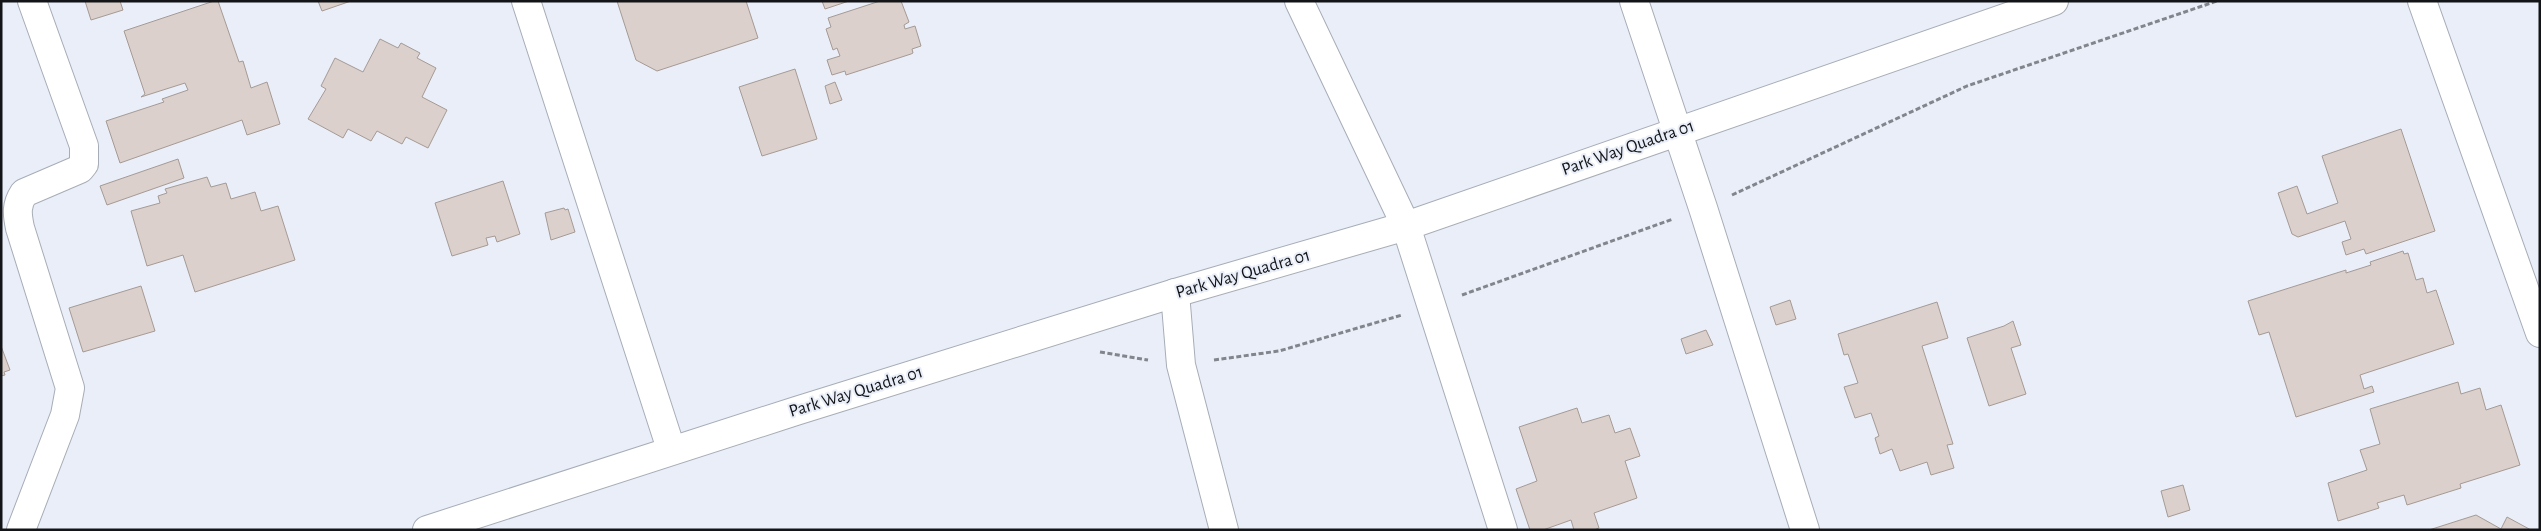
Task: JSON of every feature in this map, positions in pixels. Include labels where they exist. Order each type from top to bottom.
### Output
[{"type":"street","points":[[21,530],[65,415],[70,388],[20,228],[17,214],[19,201],[24,193],[80,169],[85,156],[84,146],[32,1]]},
{"type":"street","points":[[526,1],[671,449]]},
{"type":"street","points":[[1299,1],[1406,226],[1504,530]]},
{"type":"street","points":[[1634,1],[1703,208],[1805,530]]},
{"type":"street","name":"Park Way Quadra 01","points":[[426,530],[671,449],[1175,294],[1406,226],[2054,1]]},
{"type":"street","points":[[2422,1],[2540,333]]},
{"type":"street","points":[[1175,294],[1181,365],[1224,530]]},
{"type":"path","points":[[1099,352],[1181,365],[1279,351],[1432,306],[1703,208],[1967,86],[2217,1]]},
{"type":"building","points":[[85,1],[120,1],[123,10],[91,20]]},
{"type":"building","points":[[218,1],[239,62],[243,61],[251,88],[267,82],[280,124],[247,135],[242,120],[120,163],[106,121],[164,102],[162,99],[188,90],[185,83],[141,97],[145,94],[124,31]]},
{"type":"building","points":[[318,1],[351,1],[322,11]]},
{"type":"building","points":[[617,1],[746,1],[758,38],[657,71],[636,60]]},
{"type":"building","points":[[822,1],[849,1],[825,9]]},
{"type":"building","points":[[880,1],[901,1],[909,22],[904,25],[905,29],[915,26],[921,46],[912,49],[913,53],[911,54],[846,75],[845,71],[832,75],[827,60],[840,56],[837,48],[833,50],[826,29],[831,27],[828,18]]},
{"type":"building","points":[[380,39],[398,48],[401,43],[420,53],[417,58],[436,68],[422,97],[447,110],[428,148],[406,137],[402,144],[377,131],[371,141],[348,129],[343,138],[308,119],[326,89],[321,86],[335,58],[363,72]]},
{"type":"building","points":[[795,69],[817,139],[762,156],[739,87]]},
{"type":"building","points":[[835,82],[842,100],[830,104],[825,86]]},
{"type":"building","points":[[2401,129],[2435,231],[2366,254],[2364,249],[2346,255],[2342,242],[2351,239],[2345,221],[2298,237],[2292,234],[2278,193],[2297,186],[2307,214],[2338,203],[2322,156]]},
{"type":"building","points":[[178,159],[184,178],[107,205],[100,186]]},
{"type":"building","points":[[207,177],[211,187],[226,183],[231,199],[255,192],[261,211],[278,206],[295,260],[195,292],[183,255],[147,266],[131,211],[160,203],[158,196],[167,193],[165,189]]},
{"type":"building","points":[[503,181],[520,234],[497,242],[495,236],[486,238],[488,245],[452,256],[435,203]]},
{"type":"building","points":[[564,208],[565,210],[568,209],[575,232],[551,240],[545,213]]},
{"type":"building","points":[[2403,251],[2404,254],[2408,253],[2416,280],[2423,278],[2427,293],[2436,290],[2454,344],[2360,375],[2364,389],[2372,386],[2374,392],[2296,417],[2269,332],[2259,335],[2248,301],[2346,270],[2346,273],[2371,265],[2370,262]]},
{"type":"building","points":[[141,286],[155,331],[83,352],[69,308]]},
{"type":"building","points":[[1790,300],[1796,319],[1776,325],[1770,307]]},
{"type":"building","points":[[1937,302],[1948,338],[1922,346],[1953,444],[1947,445],[1954,468],[1931,475],[1927,462],[1900,471],[1892,449],[1880,454],[1875,438],[1879,436],[1871,413],[1855,418],[1844,387],[1858,383],[1848,354],[1844,355],[1838,334]]},
{"type":"building","points":[[2013,321],[2021,345],[2011,348],[2026,394],[1989,406],[1967,338],[2004,326]]},
{"type":"building","points":[[1706,330],[1713,345],[1686,354],[1681,339]]},
{"type":"building","points":[[1,346],[10,370],[4,372],[5,375],[1,376]]},
{"type":"building","points":[[2458,382],[2461,394],[2480,388],[2486,410],[2501,405],[2520,465],[2460,484],[2461,488],[2407,505],[2404,495],[2377,503],[2379,508],[2338,521],[2328,483],[2367,470],[2360,450],[2380,444],[2370,409]]},
{"type":"building","points":[[1577,408],[1582,423],[1609,415],[1615,433],[1630,428],[1640,456],[1625,461],[1637,498],[1594,513],[1599,528],[1594,530],[1574,530],[1571,520],[1543,530],[1530,530],[1516,489],[1537,481],[1519,427]]},
{"type":"building","points":[[2183,485],[2190,510],[2168,517],[2161,491]]},
{"type":"building","points":[[2476,515],[2501,529],[2507,517],[2531,530],[2429,530]]}]
